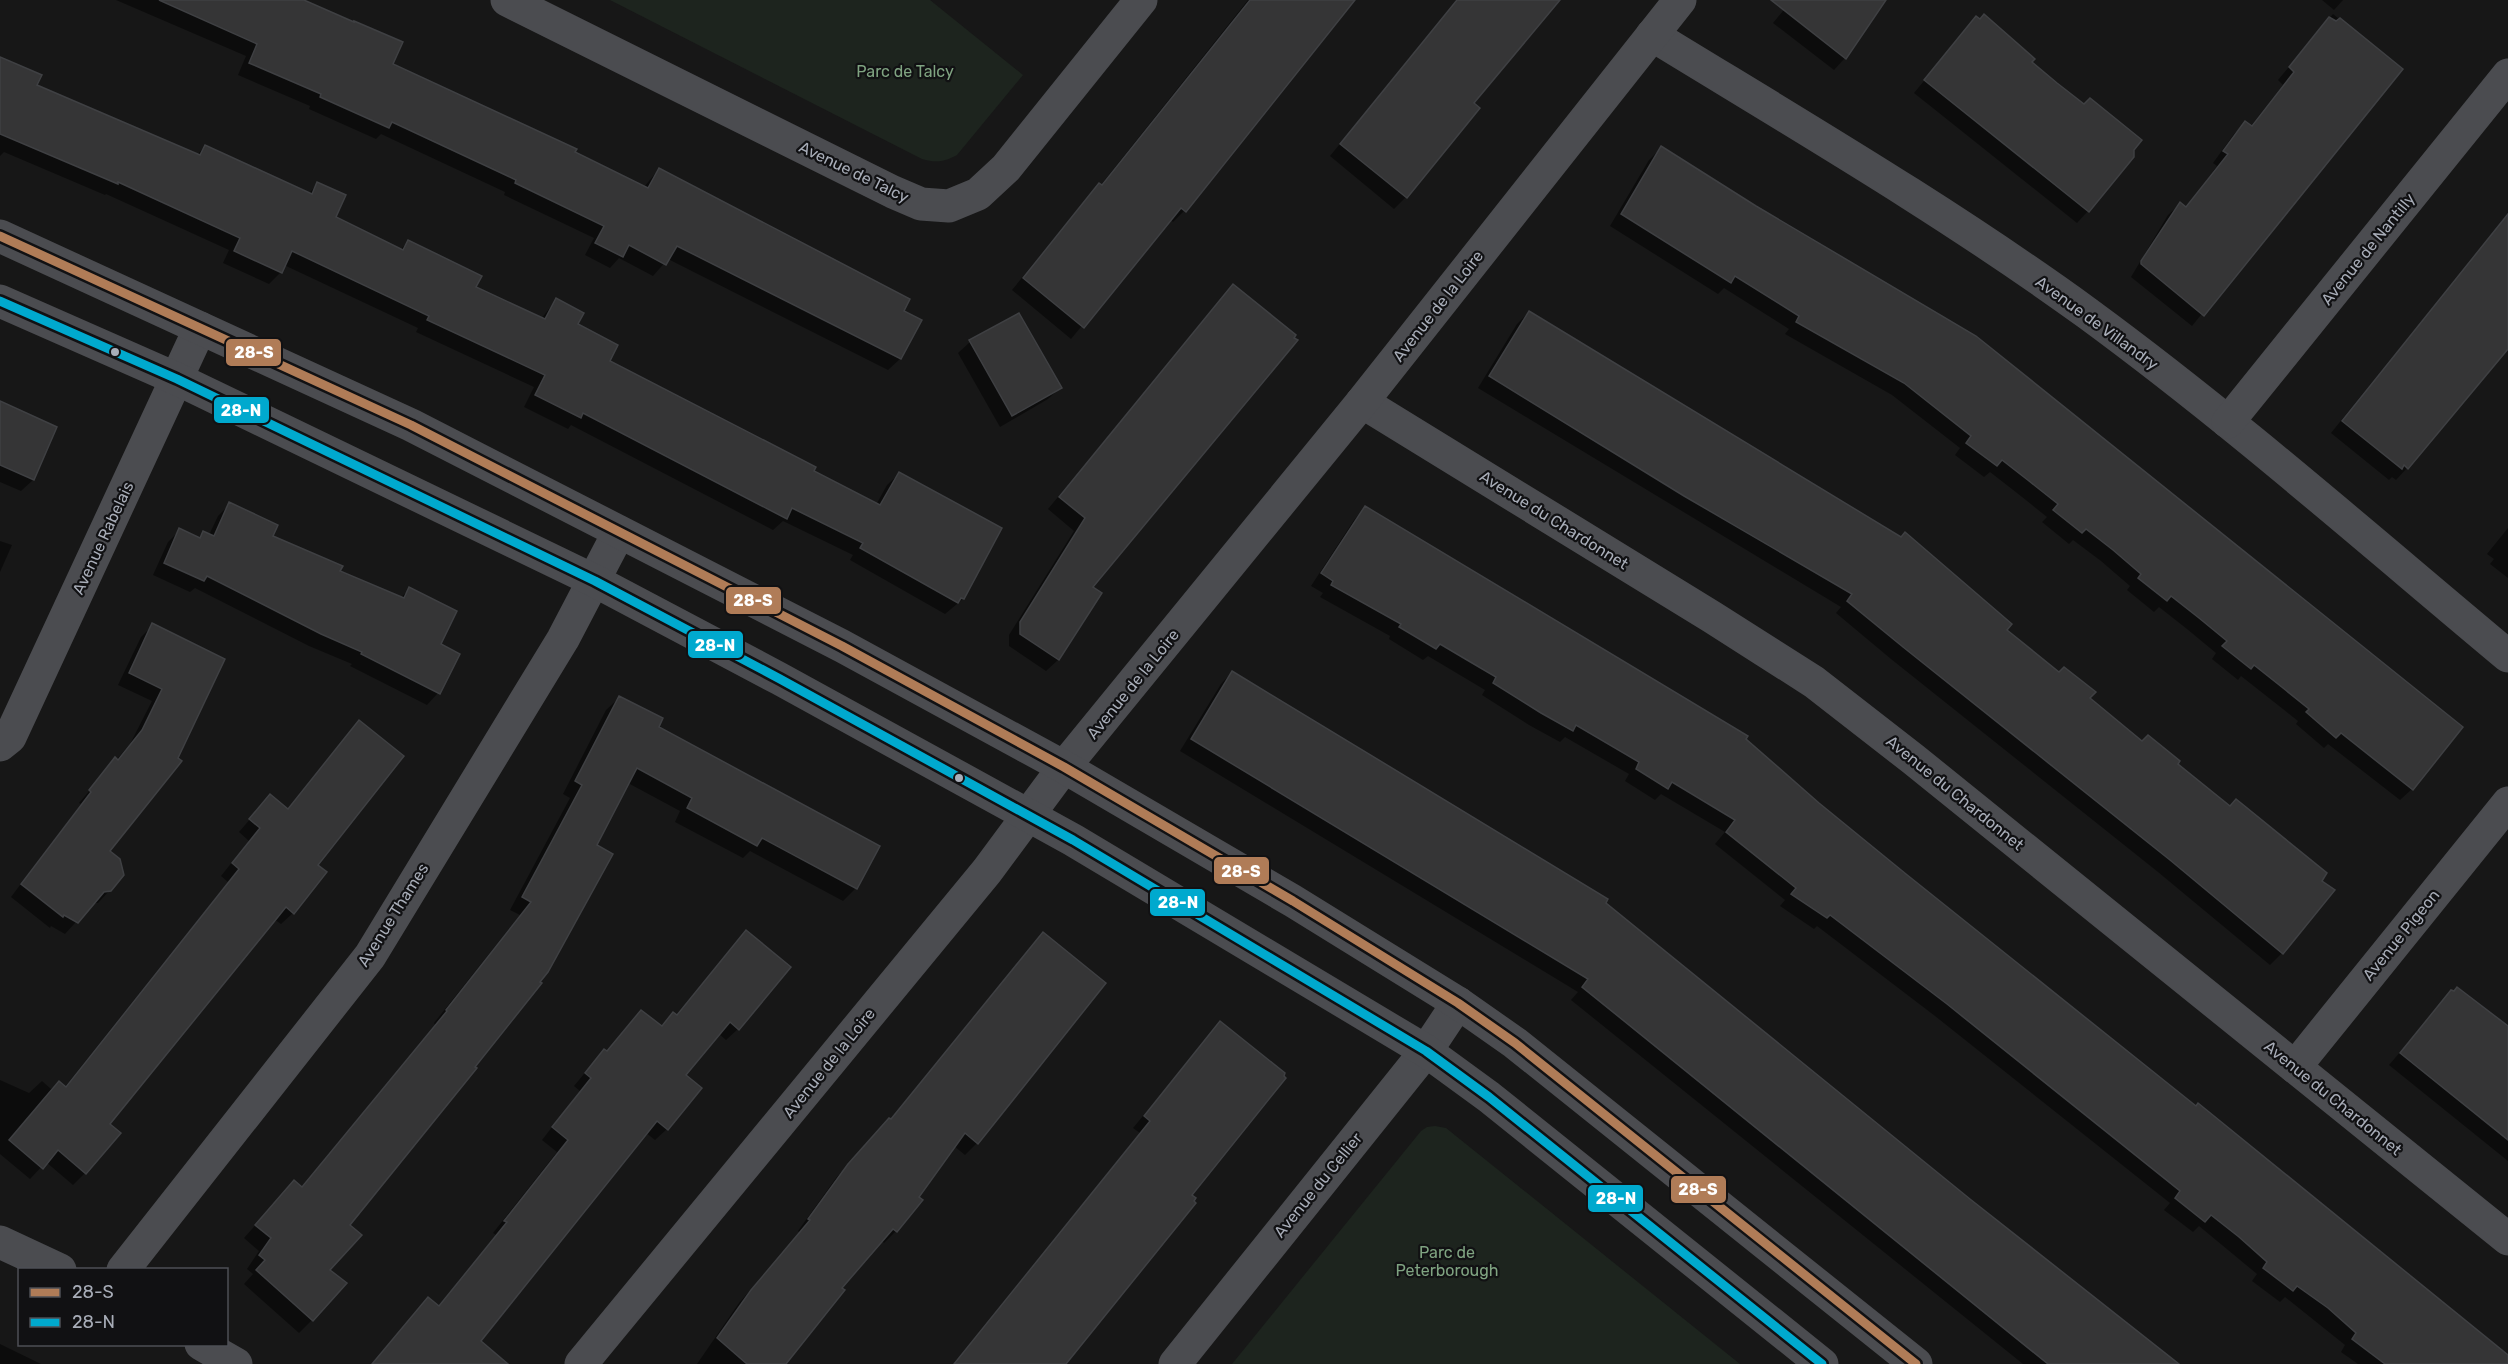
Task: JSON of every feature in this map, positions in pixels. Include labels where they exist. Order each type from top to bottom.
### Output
[{"type":"street","name":"Avenue de Talcy","points":[[520,2],[893,192],[921,204],[949,206],[978,194],[1006,168],[1141,0]]},
{"type":"street","name":"Avenue de la Loire","points":[[581,1364],[987,871],[1064,767],[1118,704],[1362,402],[1680,0]]},
{"type":"street","name":"Avenue de Villandry","points":[[1652,35],[1952,220],[2087,314],[2228,422],[2508,656]]},
{"type":"street","name":"Avenue de Nantilly","points":[[2228,422],[2508,75]]},
{"type":"street","points":[[0,236],[411,425],[842,646],[1064,767],[1293,901],[1458,1003],[1515,1043],[1916,1364]]},
{"type":"street","points":[[0,301],[177,379],[595,581],[1029,815],[1426,1051],[1498,1104],[1822,1364]]},
{"type":"street","name":"Avenue Rabelais","points":[[0,745],[10,737],[200,328]]},
{"type":"street","name":"Avenue du Chardonnet","points":[[1362,402],[1814,682],[1913,759],[2508,1239]]},
{"type":"street","name":"Avenue Thames","points":[[124,1268],[370,956],[563,639],[619,532]]},
{"type":"street","name":"Avenue Pigeon","points":[[2295,1067],[2508,803]]},
{"type":"street","name":"Avenue du Cellier","points":[[1175,1364],[1426,1051],[1458,1003]]},
{"type":"street","points":[[0,1242],[58,1268]]},
{"type":"street","points":[[204,1346],[236,1364]]},
{"type":"green space","name":"Parc de Talcy","points":[[610,0],[930,0],[1023,75],[957,155],[940,161],[927,160]]},
{"type":"green space","name":"Parc de Peterborough","points":[[1435,1126],[1446,1128],[1740,1364],[1232,1364],[1421,1131]]},
{"type":"building","points":[[159,0],[304,0],[403,42],[393,64],[577,149],[575,152],[648,188],[659,168],[910,299],[904,311],[922,320],[901,359],[677,246],[666,265],[629,245],[623,257],[595,243],[604,226],[515,183],[516,180],[392,122],[389,128],[320,97],[321,94],[249,63],[257,44]]},
{"type":"building","points":[[1250,0],[1355,0],[1186,212],[1181,208],[1084,328],[1023,278],[1099,183],[1102,185]]},
{"type":"building","points":[[1457,0],[1560,0],[1474,103],[1480,108],[1407,198],[1340,144]]},
{"type":"building","points":[[1771,0],[1886,0],[1846,59]]},
{"type":"building","points":[[1984,14],[2035,59],[2032,62],[2057,83],[2084,104],[2090,98],[2142,140],[2134,150],[2134,157],[2089,212],[1924,80],[1976,16],[1980,19]]},
{"type":"building","points":[[2329,17],[2336,21],[2340,18],[2403,69],[2204,316],[2141,264],[2141,261],[2180,202],[2186,207],[2228,154],[2223,151],[2245,121],[2252,126],[2294,72],[2289,67]]},
{"type":"building","points":[[0,57],[42,75],[37,85],[200,155],[205,145],[312,194],[317,182],[346,195],[336,217],[403,250],[408,240],[482,276],[476,287],[545,319],[556,298],[584,313],[578,324],[618,345],[610,361],[816,467],[814,471],[880,505],[899,472],[1002,528],[964,599],[961,598],[958,603],[860,548],[863,543],[792,508],[787,519],[583,413],[581,418],[535,395],[545,375],[427,320],[429,316],[292,251],[282,273],[234,251],[240,238],[118,182],[118,184],[0,134]]},
{"type":"building","points":[[1661,146],[1756,206],[1976,336],[2463,727],[2413,790],[2341,733],[2336,738],[2306,712],[2309,709],[2283,688],[2254,665],[2251,669],[2222,646],[2227,641],[2199,618],[2171,596],[2167,601],[2138,578],[2141,574],[2113,550],[2086,529],[2082,533],[2053,510],[2058,504],[2002,460],[1997,466],[1966,443],[1971,436],[1904,383],[1796,322],[1799,316],[1735,276],[1731,283],[1621,214]]},
{"type":"building","points":[[2508,214],[2508,349],[2408,469],[2404,465],[2402,469],[2342,421]]},
{"type":"building","points":[[1233,284],[1296,335],[1294,338],[1298,340],[1093,587],[1102,593],[1059,660],[1020,634],[1020,622],[1085,518],[1059,497]]},
{"type":"building","points":[[1529,311],[1901,537],[1905,532],[2012,624],[2007,630],[2059,672],[2064,667],[2096,692],[2090,698],[2142,741],[2148,735],[2180,761],[2178,764],[2230,806],[2236,799],[2327,873],[2322,881],[2335,890],[2283,954],[2170,860],[1847,601],[1852,594],[1684,496],[1489,376]]},
{"type":"building","points":[[1019,313],[1062,388],[1012,416],[969,340]]},
{"type":"building","points":[[0,401],[57,427],[34,480],[0,465]]},
{"type":"building","points":[[229,502],[278,525],[273,536],[343,566],[340,571],[404,598],[409,587],[457,611],[441,644],[460,654],[440,694],[361,654],[362,652],[321,634],[207,576],[204,581],[164,563],[179,528],[200,538],[203,531],[214,536]]},
{"type":"building","points":[[1365,506],[1748,736],[1746,739],[1819,803],[1906,874],[2196,1106],[2198,1103],[2508,1355],[2508,1364],[2385,1364],[2352,1339],[2356,1333],[2328,1308],[2297,1286],[2293,1291],[2263,1268],[2267,1262],[2211,1215],[2205,1222],[2175,1198],[2180,1191],[1947,1004],[1830,915],[1827,918],[1791,894],[1796,888],[1726,832],[1735,820],[1672,782],[1668,789],[1636,769],[1639,762],[1576,725],[1573,731],[1541,713],[1493,683],[1496,677],[1440,644],[1436,649],[1399,627],[1401,624],[1331,585],[1333,581],[1321,573]]},
{"type":"building","points":[[152,623],[225,659],[178,758],[182,761],[110,851],[120,859],[124,875],[111,891],[104,892],[78,923],[64,915],[63,917],[21,884],[91,792],[89,790],[115,757],[118,760],[142,730],[162,689],[129,673]]},
{"type":"building","points":[[1232,671],[1608,899],[1606,903],[1970,1199],[2179,1364],[2048,1364],[1582,987],[1588,979],[1191,739]]},
{"type":"building","points":[[619,696],[663,718],[659,727],[880,846],[857,889],[762,838],[757,846],[687,808],[692,798],[637,768],[597,845],[613,854],[548,972],[540,982],[542,983],[475,1067],[477,1068],[350,1225],[362,1235],[330,1270],[347,1283],[313,1321],[256,1270],[265,1260],[259,1255],[271,1238],[255,1225],[294,1180],[302,1187],[447,1011],[531,902],[522,897],[582,785],[575,781]]},
{"type":"building","points":[[359,720],[404,756],[318,865],[327,872],[294,914],[286,907],[110,1124],[121,1133],[86,1174],[58,1150],[43,1169],[9,1140],[59,1081],[66,1087],[239,869],[232,863],[260,828],[249,819],[270,794],[288,809]]},
{"type":"building","points":[[746,930],[791,967],[739,1030],[730,1022],[686,1075],[702,1088],[668,1130],[657,1121],[481,1341],[508,1364],[372,1364],[428,1297],[439,1306],[507,1222],[504,1221],[568,1140],[552,1127],[591,1078],[585,1073],[604,1049],[607,1051],[641,1010],[662,1026],[673,1012],[677,1015]]},
{"type":"building","points":[[1043,932],[1106,983],[978,1144],[965,1133],[919,1197],[923,1200],[897,1232],[893,1229],[842,1288],[845,1290],[786,1364],[747,1364],[717,1338],[751,1290],[810,1220],[808,1219],[848,1164],[889,1118],[891,1119]]},
{"type":"building","points":[[2457,987],[2508,1026],[2508,1140],[2400,1053],[2451,990],[2454,991]]},
{"type":"building","points":[[1220,1021],[1285,1073],[1286,1078],[1192,1195],[1196,1198],[1194,1201],[1196,1203],[1066,1364],[954,1364],[1150,1121],[1144,1116]]},
{"type":"transit line","name":"28-S","points":[[0,236],[411,425],[842,646],[1064,767],[1293,901],[1458,1003],[1515,1043],[1916,1364]]},
{"type":"transit line","name":"28-N","points":[[0,301],[177,379],[595,581],[780,679],[1073,840],[1426,1051],[1489,1097],[1822,1364]]}]
